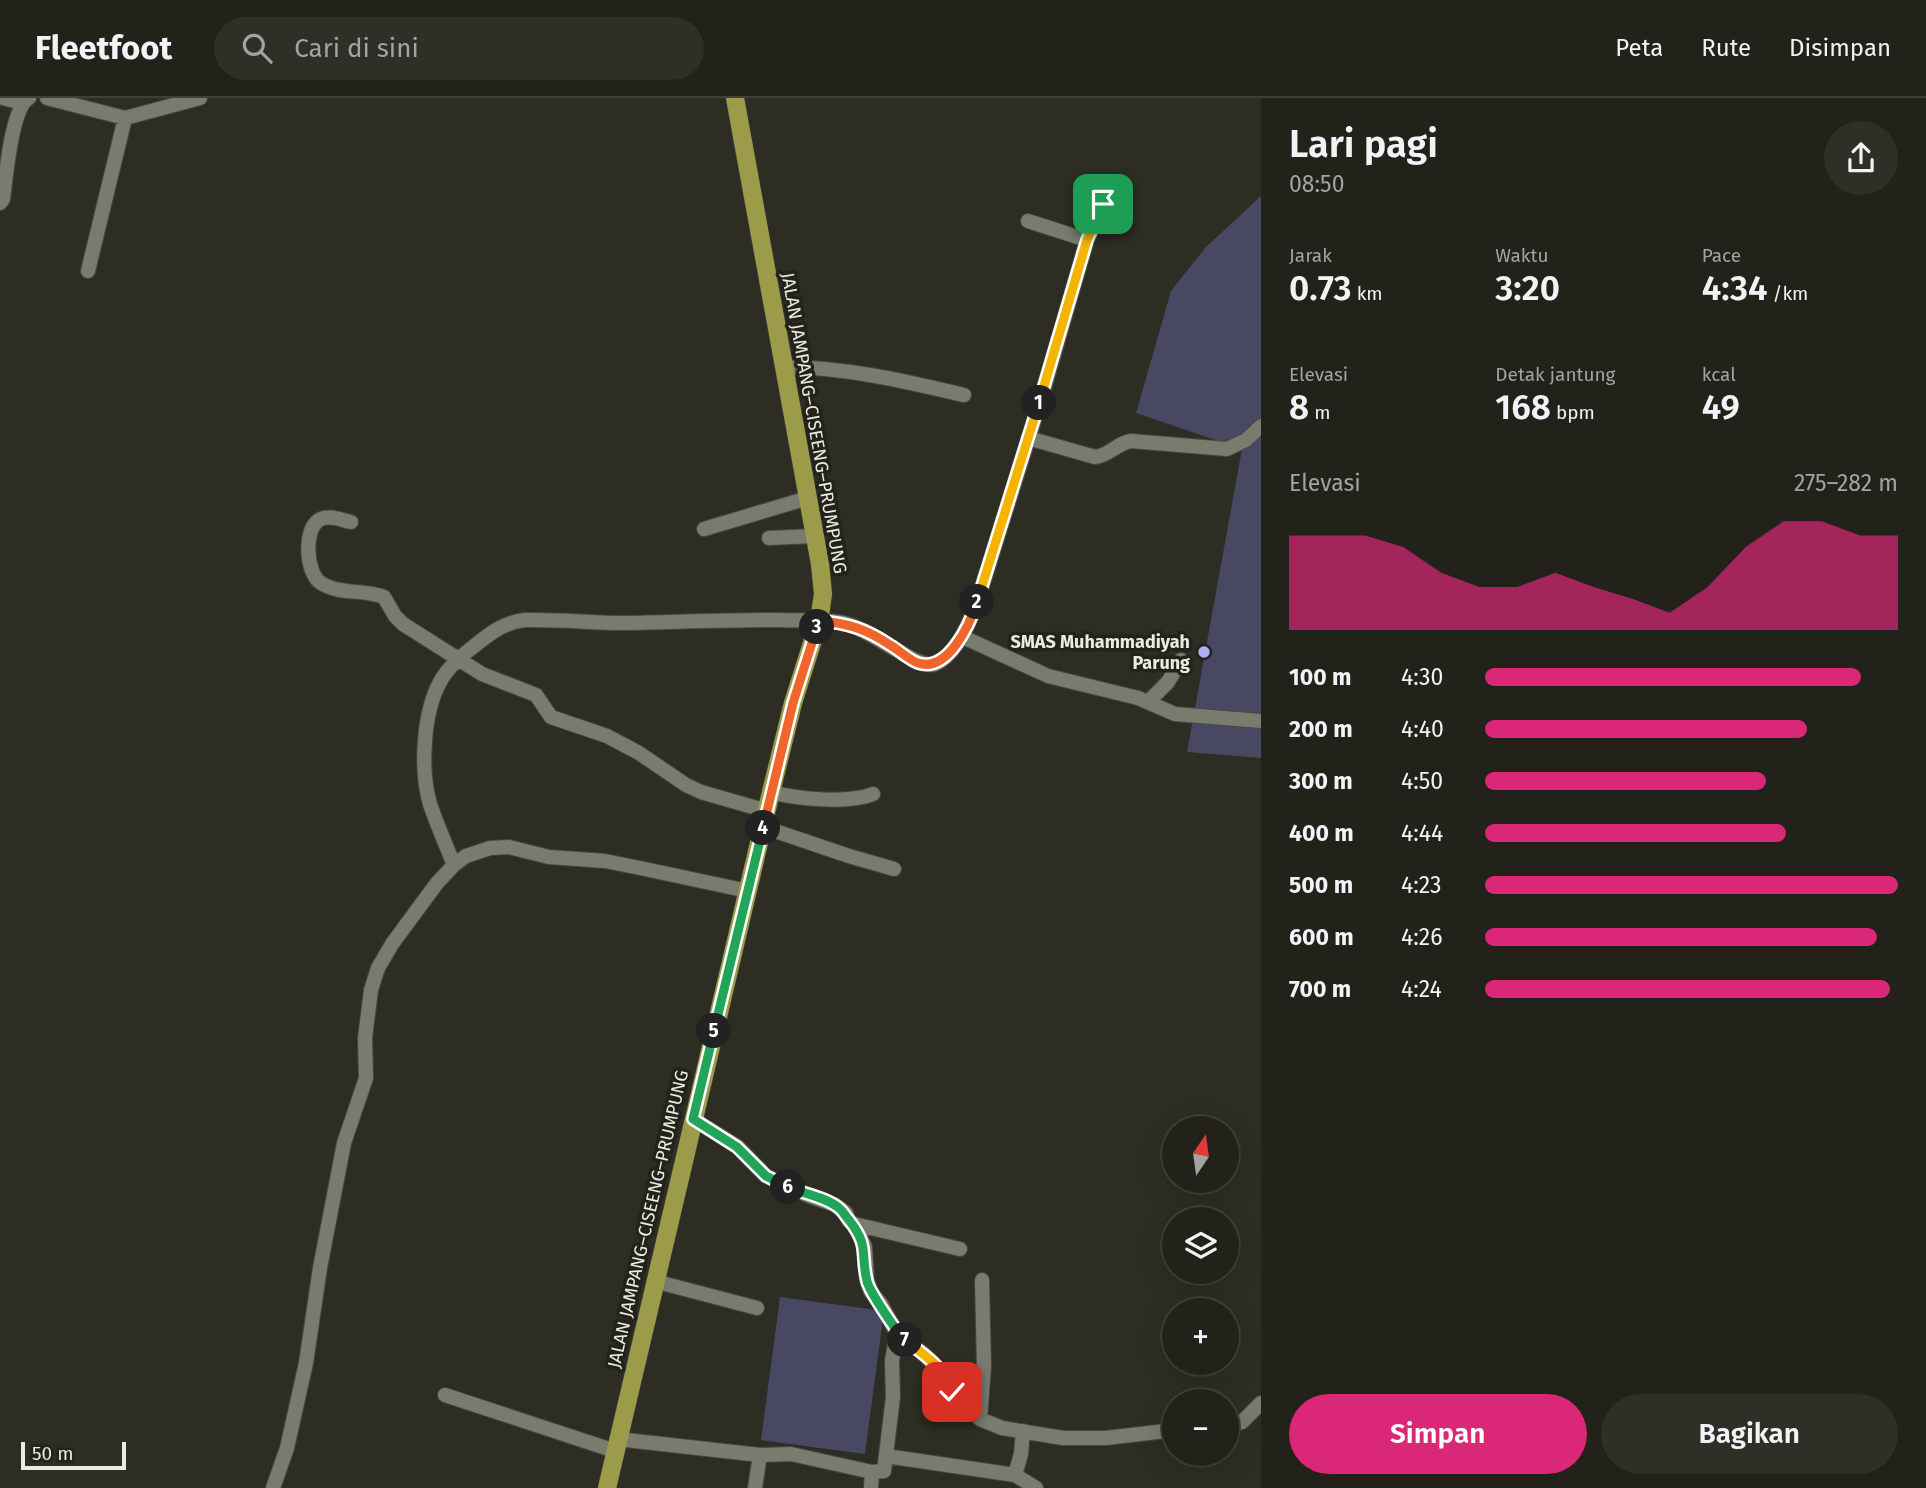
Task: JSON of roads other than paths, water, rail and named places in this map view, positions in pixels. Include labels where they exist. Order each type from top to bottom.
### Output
[{"type":"main road","name":"JALAN JAMPANG–CISEENG–PRUMPUNG","points":[[607,1488],[771,792],[793,703],[819,621],[822,594],[808,498],[735,98]]},
{"type":"street","points":[[0,203],[3,199],[15,125],[26,101],[3,98]]},
{"type":"street","points":[[47,98],[125,118],[200,98]]},
{"type":"street","points":[[88,271],[125,118]]},
{"type":"street","points":[[454,865],[430,803],[424,766],[427,729],[440,681],[459,658],[492,632],[509,623],[525,620],[625,623],[699,620],[819,621],[855,626],[878,637],[918,663],[934,664],[945,657],[963,637],[975,609],[1087,240],[1111,190]]},
{"type":"street","points":[[1028,221],[1087,240]]},
{"type":"street","points":[[783,367],[842,370],[964,395]]},
{"type":"street","points":[[1028,438],[1095,457],[1104,456],[1121,443],[1130,441],[1227,449],[1246,440],[1261,426]]},
{"type":"street","points":[[704,529],[808,498]]},
{"type":"street","points":[[351,522],[327,517],[315,524],[309,551],[312,574],[326,586],[384,597],[402,624],[482,674],[536,695],[551,717],[607,736],[639,753],[685,785],[894,869]]},
{"type":"street","points":[[769,538],[814,536]]},
{"type":"street","points":[[963,637],[1048,676],[1149,701],[1168,712],[1185,716],[1261,721]]},
{"type":"street","points":[[1149,701],[1168,682],[1181,660]]},
{"type":"street","points":[[771,792],[805,798],[848,799],[873,794]]},
{"type":"street","points":[[273,1488],[288,1448],[306,1363],[320,1269],[344,1143],[366,1078],[365,1038],[371,989],[378,968],[391,944],[437,883],[466,856],[490,848],[509,848],[549,857],[640,868],[748,891]]},
{"type":"street","points":[[693,1119],[737,1147],[766,1176],[835,1205],[854,1224],[865,1247],[867,1280],[871,1292],[881,1304],[897,1334],[925,1355],[951,1383],[952,1392],[980,1419],[1002,1428],[1063,1438],[1105,1438],[1162,1431]]},
{"type":"street","points":[[854,1224],[960,1249]]},
{"type":"street","points":[[980,1419],[984,1366],[982,1280]]},
{"type":"street","points":[[654,1281],[757,1308]]},
{"type":"street","points":[[445,1395],[616,1445],[760,1455],[791,1454],[872,1472],[884,1471],[893,1397],[892,1360],[897,1334]]},
{"type":"street","points":[[1239,1423],[1261,1403]]},
{"type":"street","points":[[1015,1475],[1021,1454],[1023,1431]]},
{"type":"street","points":[[755,1488],[760,1455]]},
{"type":"street","points":[[886,1456],[1015,1475],[1036,1488]]},
{"type":"street","points":[[871,1488],[872,1472]]},
{"type":"place","name":"SMAS Muhammadiyah Parung","points":[[1204,652]]}]
